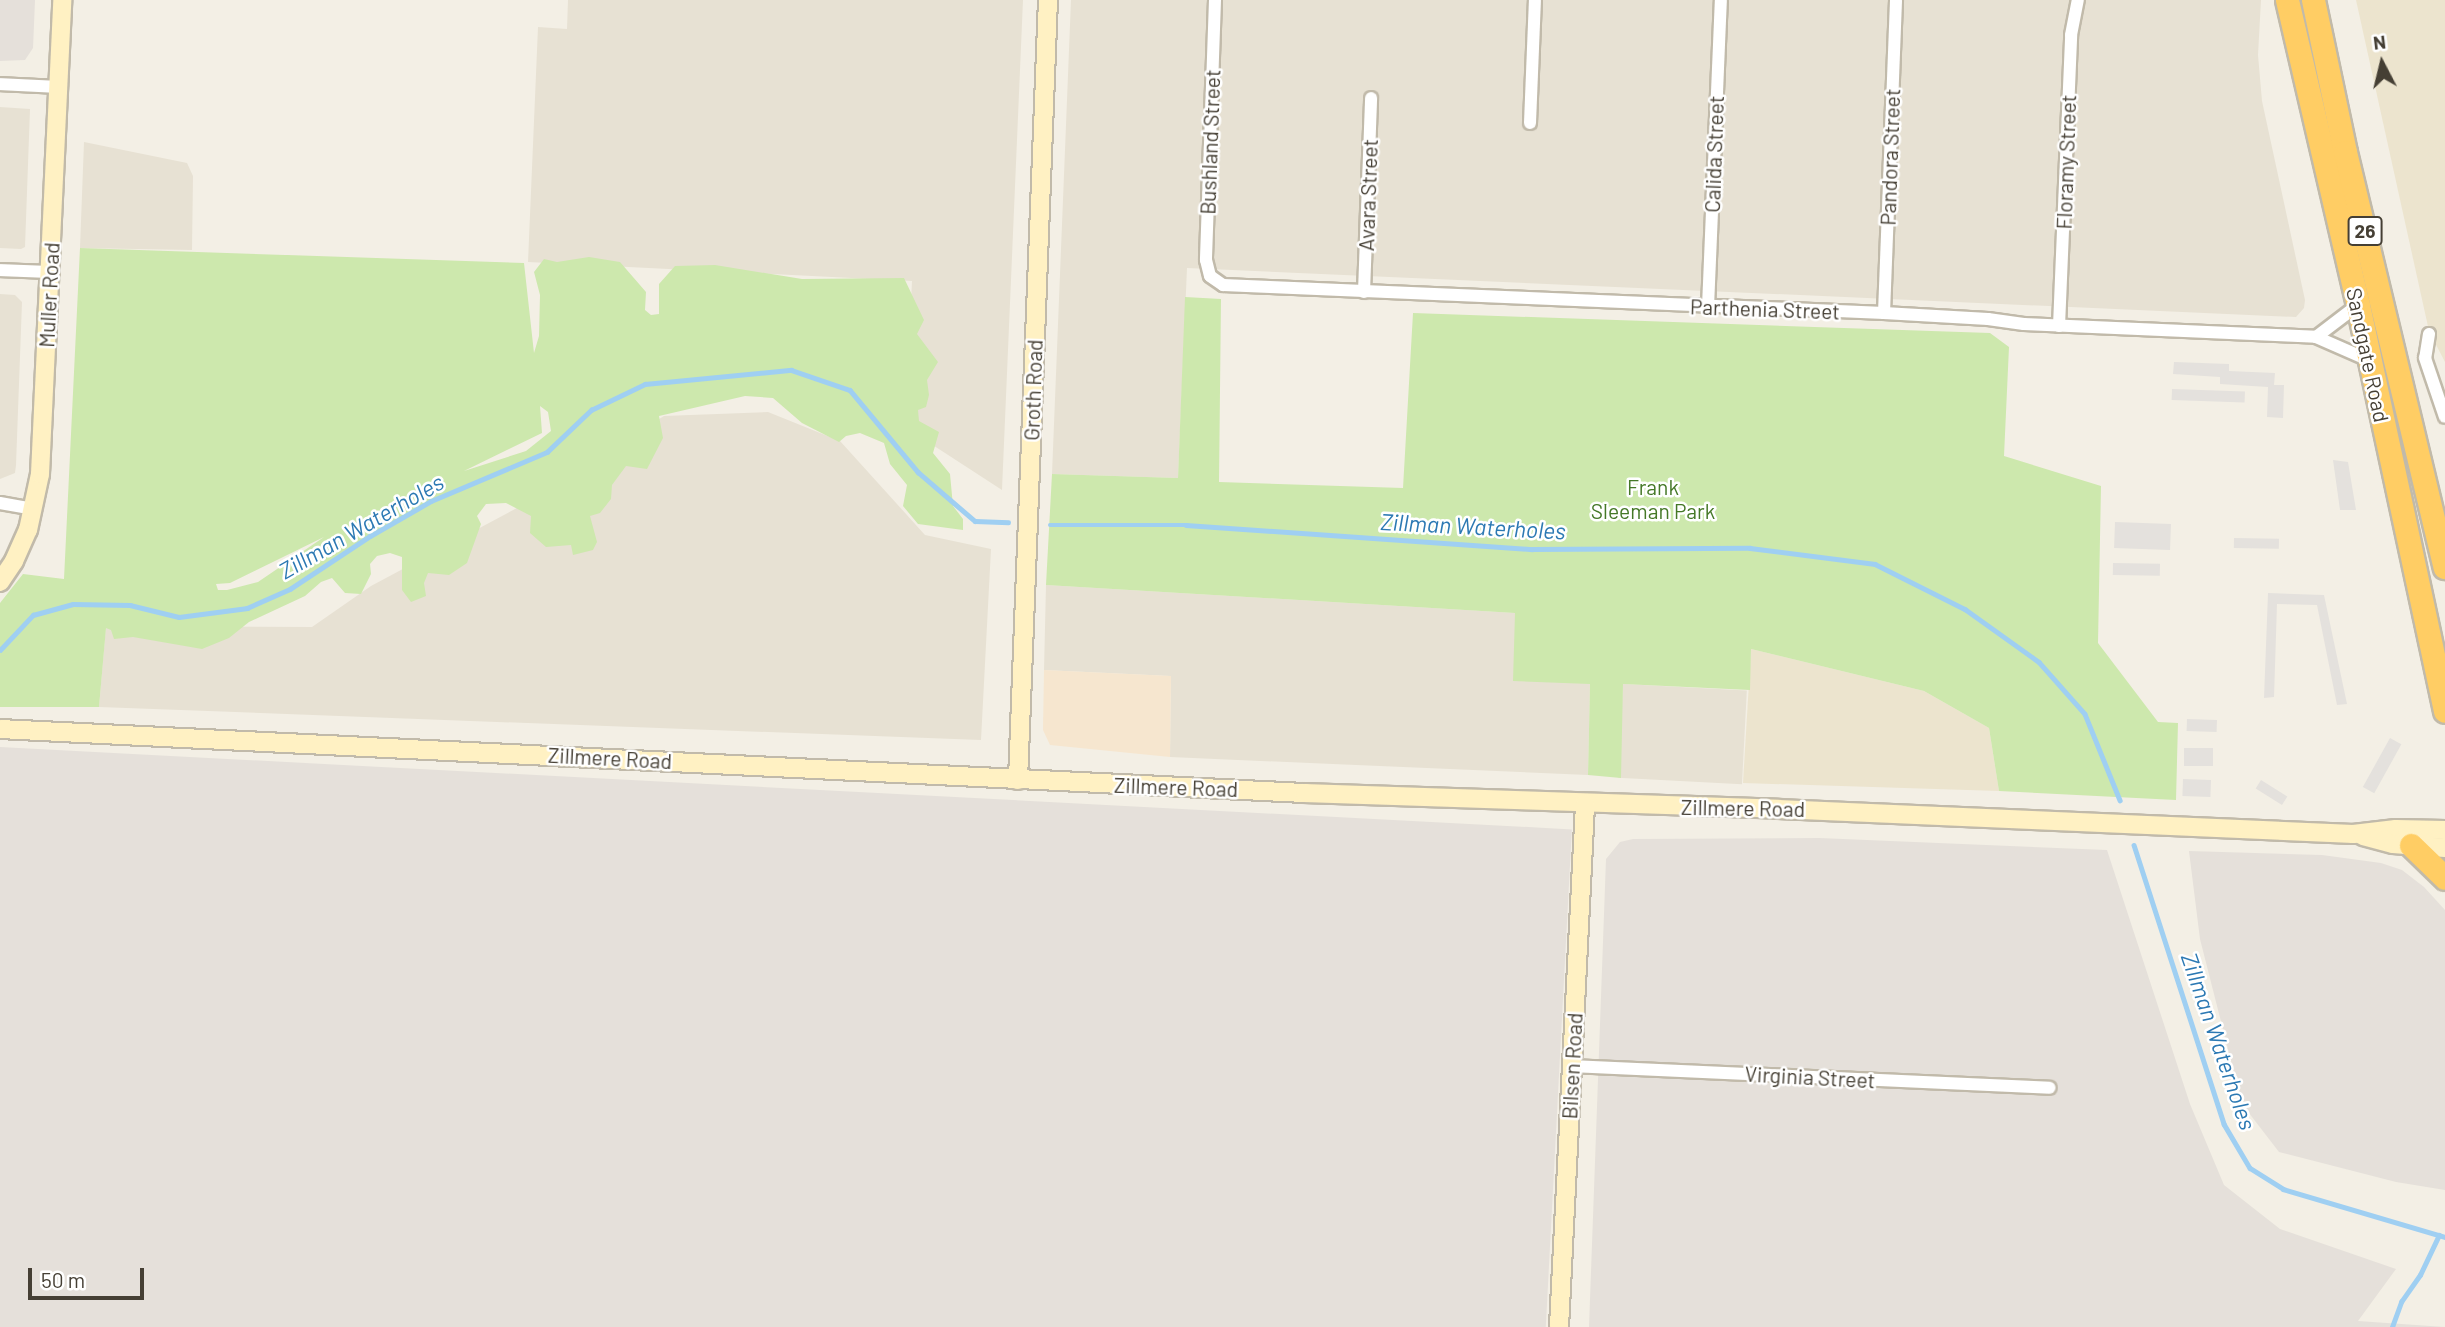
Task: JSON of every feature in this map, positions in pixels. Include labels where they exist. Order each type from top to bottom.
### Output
[{"type":"highway","name":"Sandgate Road","points":[[2287,0],[2358,305],[2445,711]]},
{"type":"highway","name":"Sandgate Road","points":[[2313,0],[2345,152],[2445,567]]},
{"type":"highway","points":[[2411,845],[2445,878]]},
{"type":"main road","name":"Muller Road","points":[[0,582],[22,544],[34,509],[41,466],[62,0]]},
{"type":"main road","name":"Groth Road","points":[[1018,780],[1048,0]]},
{"type":"main road","name":"Zillmere Road","points":[[0,729],[846,768],[1018,780],[1585,804],[1792,809],[2353,834],[2411,845],[2445,848]]},
{"type":"main road","name":"Bilsen Road","points":[[1559,1327],[1585,804]]},
{"type":"main road","name":"Zillmere Road","points":[[2353,834],[2396,829],[2445,830]]},
{"type":"street","name":"Bushland Street","points":[[1215,0],[1206,260],[1208,271],[1215,281]]},
{"type":"street","points":[[1530,123],[1535,0]]},
{"type":"street","name":"Calida Street","points":[[1709,307],[1720,0]]},
{"type":"street","name":"Pandora Street","points":[[1884,313],[1896,0]]},
{"type":"street","name":"Floramy Street","points":[[2059,326],[2071,35],[2078,0]]},
{"type":"street","points":[[0,84],[58,86]]},
{"type":"street","name":"Avara Street","points":[[1364,292],[1371,98]]},
{"type":"street","points":[[0,271],[50,272]]},
{"type":"street","name":"Parthenia Street","points":[[1215,281],[1230,287],[1884,313],[2059,326],[2316,337],[2369,360]]},
{"type":"street","points":[[2316,337],[2358,305]]},
{"type":"street","points":[[2429,334],[2425,358],[2445,417]]},
{"type":"street","points":[[0,503],[34,509]]},
{"type":"street","name":"Virginia Street","points":[[1572,1066],[2049,1088]]},
{"type":"shaded area","points":[[0,0],[35,0],[33,48],[25,60],[0,61]]},
{"type":"shaded area","points":[[568,0],[1023,0],[1002,490],[905,427],[912,281],[528,262],[538,27],[567,29]]},
{"type":"shaded area","points":[[1071,0],[2261,0],[2258,55],[2262,101],[2305,300],[2304,308],[2296,317],[1187,268],[1178,478],[1052,474]]},
{"type":"shaded area","points":[[2356,0],[2445,0],[2445,362],[2429,331]]},
{"type":"shaded area","points":[[0,107],[30,109],[25,247],[21,249],[0,248]]},
{"type":"shaded area","points":[[84,142],[187,163],[193,176],[192,250],[80,248]]},
{"type":"shaded area","points":[[0,294],[15,295],[22,302],[16,465],[15,473],[0,479]]},
{"type":"shaded area","points":[[2174,362],[2229,364],[2229,371],[2275,373],[2274,385],[2284,385],[2283,418],[2267,417],[2268,387],[2220,384],[2220,377],[2173,374]]},
{"type":"shaded area","points":[[2172,389],[2245,392],[2245,403],[2172,400]]},
{"type":"shaded area","points":[[768,412],[840,441],[925,535],[991,549],[981,740],[99,707],[106,626],[312,627],[371,586],[515,509],[664,416]]},
{"type":"shaded area","points":[[2333,460],[2348,462],[2356,510],[2340,510]]},
{"type":"shaded area","points":[[2115,522],[2171,524],[2170,550],[2114,548]]},
{"type":"shaded area","points":[[2234,538],[2279,539],[2279,549],[2234,548]]},
{"type":"shaded area","points":[[2113,563],[2160,564],[2160,576],[2113,575]]},
{"type":"shaded area","points":[[1046,585],[1515,613],[1590,684],[1588,775],[1170,757],[1171,676],[1044,670]]},
{"type":"shaded area","points":[[2268,593],[2324,595],[2347,704],[2337,705],[2317,605],[2277,604],[2274,697],[2264,698]]},
{"type":"shaded area","points":[[1751,649],[1924,691],[1989,728],[1999,791],[1743,783]]},
{"type":"shaded area","points":[[1044,670],[1171,676],[1170,757],[1050,745],[1043,730]]},
{"type":"shaded area","points":[[1623,684],[1747,690],[1742,784],[1618,778]]},
{"type":"shaded area","points":[[2187,719],[2217,720],[2217,732],[2187,731]]},
{"type":"shaded area","points":[[2390,738],[2401,744],[2374,793],[2363,787]]},
{"type":"shaded area","points":[[0,747],[1572,829],[1546,1327],[0,1327]]},
{"type":"shaded area","points":[[2184,748],[2213,748],[2213,766],[2184,766]]},
{"type":"shaded area","points":[[2183,779],[2211,780],[2210,797],[2182,796]]},
{"type":"shaded area","points":[[2261,780],[2287,796],[2282,805],[2256,788]]},
{"type":"shaded area","points":[[1819,838],[2107,850],[2190,1104],[2224,1185],[2280,1229],[2396,1269],[2358,1321],[2445,1327],[1589,1327],[1606,859],[1620,842],[1633,839]]},
{"type":"shaded area","points":[[2189,851],[2322,855],[2381,863],[2402,870],[2424,887],[2445,910],[2445,1190],[2396,1182],[2279,1152],[2242,1104],[2200,939]]},
{"type":"green space","points":[[80,248],[524,263],[534,353],[539,336],[540,295],[534,272],[544,259],[557,262],[589,257],[620,262],[646,292],[645,310],[651,315],[659,314],[659,284],[675,266],[715,265],[802,279],[904,278],[924,320],[917,334],[938,362],[927,380],[929,395],[926,407],[918,410],[919,421],[939,432],[933,453],[950,474],[953,506],[963,519],[963,530],[918,524],[903,506],[907,485],[890,464],[884,443],[860,433],[846,436],[839,442],[802,423],[773,398],[745,396],[659,416],[663,438],[647,469],[626,466],[612,485],[611,499],[600,513],[590,516],[597,542],[593,550],[573,555],[571,545],[546,547],[530,533],[531,516],[506,503],[486,504],[477,516],[481,524],[467,563],[449,575],[428,573],[424,583],[426,596],[411,602],[402,590],[402,557],[390,553],[377,556],[370,564],[371,574],[361,594],[345,593],[332,578],[321,582],[305,596],[249,622],[229,638],[202,649],[133,637],[114,639],[111,630],[106,628],[99,707],[0,707],[0,603],[23,574],[64,579]],"holes":[[[540,406],[548,412],[551,431],[526,451],[464,471],[542,433]],[[324,537],[258,582],[218,590],[216,584],[230,583]]]},
{"type":"green space","name":"Frank Sleeman Park","points":[[1185,297],[1221,299],[1219,482],[1403,488],[1413,313],[1990,333],[2009,347],[2004,456],[2101,486],[2098,643],[2158,722],[2178,723],[2176,800],[1999,791],[1989,728],[1924,691],[1751,649],[1750,690],[1623,684],[1621,778],[1588,775],[1590,684],[1513,681],[1515,613],[1046,585],[1052,474],[1178,478]]},
{"type":"waterway","name":"Zillman Waterholes","points":[[0,650],[33,615],[73,604],[130,605],[179,617],[247,608],[290,589],[370,536],[431,501],[547,452],[591,410],[645,384],[791,370],[850,390],[918,472],[975,521],[1008,522]]},
{"type":"waterway","name":"Zillman Waterholes","points":[[1050,525],[1186,525],[1532,549],[1750,548],[1875,564],[1965,609],[2039,662],[2085,714],[2120,800]]},
{"type":"waterway","name":"Zillman Waterholes","points":[[2134,845],[2224,1124],[2250,1168],[2283,1189],[2445,1237]]},
{"type":"waterway","points":[[2392,1327],[2401,1302],[2420,1275],[2439,1235]]}]
